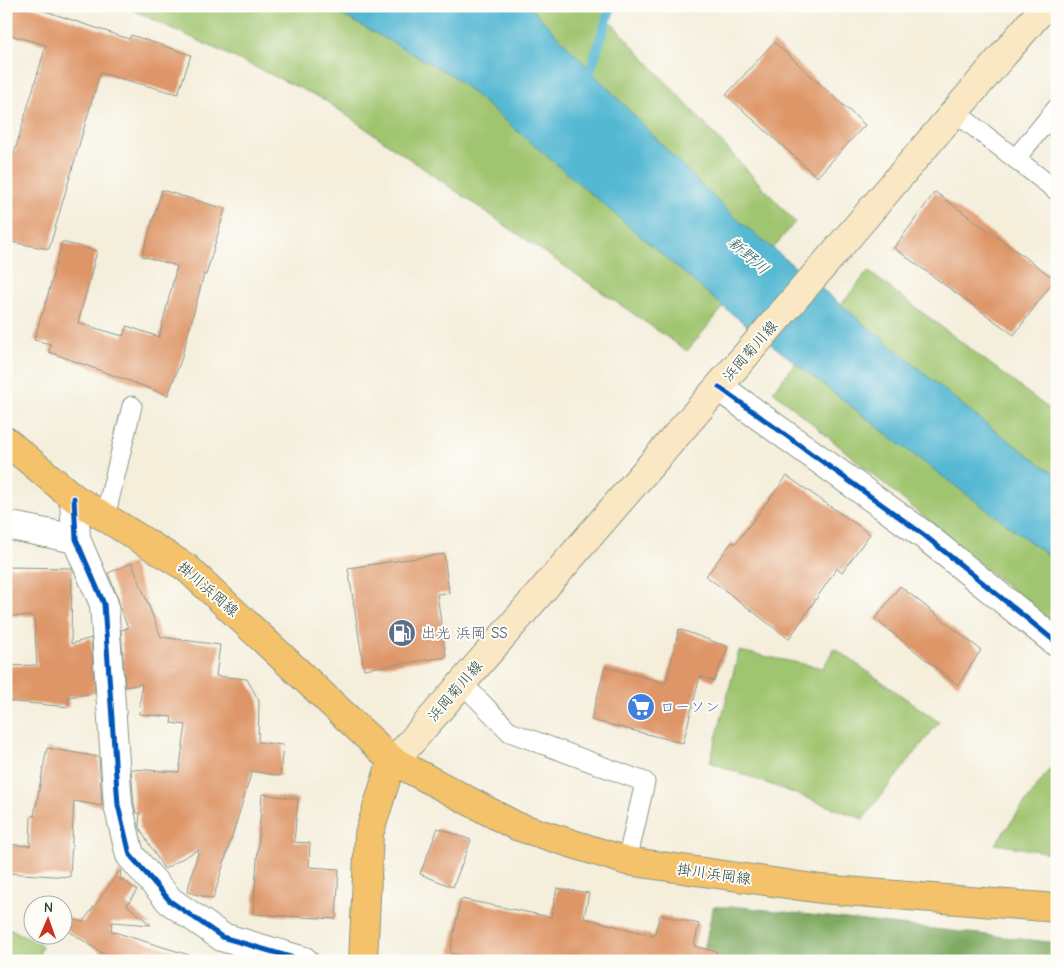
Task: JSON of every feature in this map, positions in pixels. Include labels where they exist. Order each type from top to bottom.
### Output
[{"type":"main road","name":"浜岡菊川線","points":[[392,760],[406,749],[1045,6]]},
{"type":"main road","name":"掛川浜岡線","points":[[6,441],[74,498],[187,568],[392,760],[516,826],[627,861],[821,889],[1057,908]]},
{"type":"main road","points":[[363,961],[369,834],[392,760]]},
{"type":"street","points":[[723,382],[924,535],[1057,643]]},
{"type":"street","points":[[74,498],[76,539],[104,604],[118,804],[130,854],[170,901],[222,937],[304,961]]},
{"type":"street","points":[[6,525],[76,539]]},
{"type":"lane","points":[[1016,158],[1057,108]]},
{"type":"lane","points":[[955,112],[1057,190]]},
{"type":"lane","points":[[105,517],[132,406]]},
{"type":"lane","points":[[462,683],[510,732],[645,782],[627,861]]},
{"type":"green space","points":[[124,6],[596,6],[795,222],[687,351],[323,99]]},
{"type":"green space","points":[[868,271],[1057,415],[1057,628],[773,391]]},
{"type":"green space","points":[[834,648],[939,722],[863,819],[710,762],[739,651],[823,668]]},
{"type":"green space","points":[[1057,759],[1057,854],[995,844]]},
{"type":"green space","points":[[713,907],[740,907],[1057,943],[1057,961],[832,961],[811,954],[808,961],[702,960]]},
{"type":"green space","points":[[6,926],[22,935],[22,944],[38,944],[42,946],[37,961],[6,961]]},
{"type":"water","name":"新野川","points":[[326,6],[529,6],[691,175],[732,215],[982,421],[1057,476],[1057,562],[901,445],[726,309],[453,76]]},
{"type":"building","points":[[6,6],[30,6],[129,39],[131,35],[191,55],[178,94],[100,73],[49,249],[6,241],[6,181],[46,45],[6,34]]},
{"type":"building","points":[[774,42],[865,125],[817,177],[726,95]]},
{"type":"building","points":[[162,190],[225,209],[206,275],[204,274],[181,360],[168,395],[49,352],[51,344],[34,340],[62,242],[97,251],[78,323],[123,336],[127,326],[159,337],[177,266],[142,256]]},
{"type":"building","points":[[935,192],[1055,279],[1014,335],[894,248]]},
{"type":"building","points":[[787,476],[870,534],[842,572],[837,568],[789,639],[706,576],[732,542],[735,544]]},
{"type":"building","points":[[444,554],[449,593],[437,594],[446,657],[364,669],[348,568]]},
{"type":"building","points":[[132,563],[161,637],[220,645],[216,676],[247,679],[259,701],[258,742],[283,745],[280,776],[252,771],[213,899],[187,892],[199,849],[164,869],[139,827],[140,813],[136,813],[131,769],[179,772],[186,725],[171,723],[172,717],[139,714],[142,684],[125,687],[121,630],[128,628],[108,573]]},
{"type":"building","points":[[6,567],[72,568],[71,644],[91,638],[95,693],[68,697],[69,707],[6,701],[6,666],[37,665],[34,616],[6,616]]},
{"type":"building","points":[[900,586],[981,650],[958,685],[875,619]]},
{"type":"building","points":[[679,629],[728,647],[714,681],[700,676],[683,743],[591,720],[605,667],[666,683]]},
{"type":"building","points":[[47,748],[99,757],[102,806],[74,801],[70,877],[6,873],[6,844],[30,846],[31,816],[34,816]]},
{"type":"building","points":[[262,794],[298,799],[294,842],[310,843],[309,867],[339,869],[336,919],[253,914]]},
{"type":"building","points":[[438,828],[471,840],[453,887],[420,874]]},
{"type":"building","points":[[121,869],[120,880],[123,880],[137,890],[127,905],[151,925],[112,922],[111,931],[189,955],[188,961],[115,961],[72,933],[72,919],[83,922]]},
{"type":"building","points":[[557,888],[589,893],[584,918],[654,936],[660,915],[699,924],[694,946],[717,952],[716,961],[487,961],[450,953],[461,899],[551,917]]},
{"type":"waterway","points":[[587,81],[611,6]]},
{"type":"cycle path","points":[[719,387],[924,535],[1057,643]]},
{"type":"cycle path","points":[[74,498],[76,539],[104,604],[118,805],[130,855],[170,901],[222,937],[304,961]]},
{"type":"place","name":"出光 浜岡 SS","points":[[402,633]]},
{"type":"place","name":"ローソン","points":[[641,707]]}]
